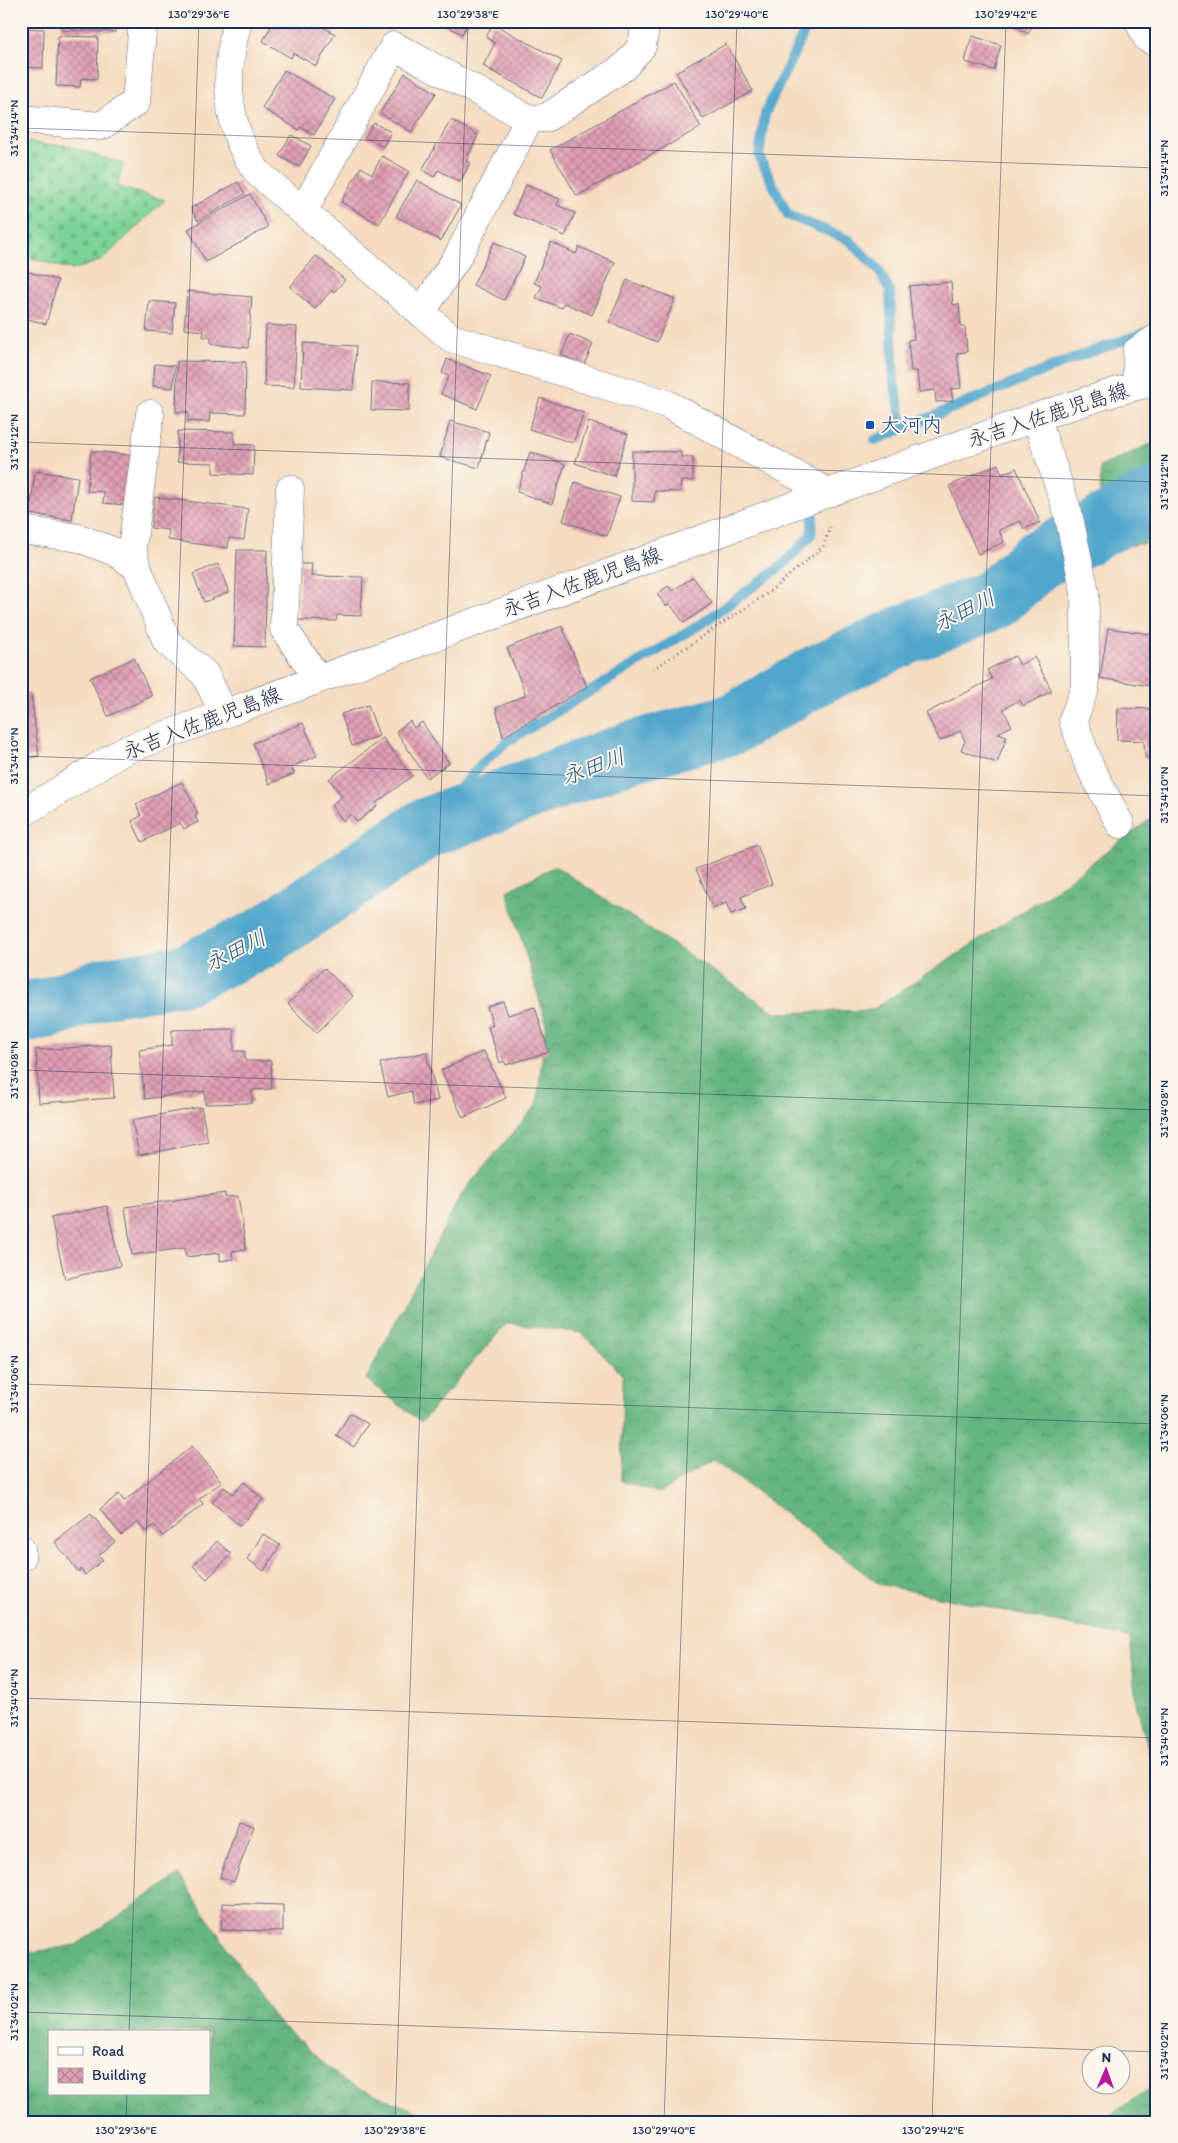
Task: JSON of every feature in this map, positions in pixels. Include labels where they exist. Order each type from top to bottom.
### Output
[{"type":"street","points":[[21,119],[101,126],[136,102],[143,21]]},
{"type":"street","points":[[238,21],[232,43],[230,103],[235,130],[246,157],[258,173],[451,338],[667,404],[827,492]]},
{"type":"street","points":[[303,211],[394,46],[529,118],[546,118],[624,67],[642,46],[646,21]]},
{"type":"street","points":[[1139,21],[1147,38],[1157,43]]},
{"type":"street","points":[[421,312],[458,256],[529,118]]},
{"type":"street","points":[[1147,383],[1137,351],[1157,338]]},
{"type":"street","name":"永吉入佐鹿児島線","points":[[21,814],[125,750],[1036,416],[1147,383]]},
{"type":"street","points":[[150,414],[132,548],[137,566],[167,642],[205,674],[224,714]]},
{"type":"street","points":[[1036,416],[1068,513],[1086,592],[1086,688],[1073,720],[1089,765],[1120,824]]},
{"type":"street","points":[[290,489],[284,629],[318,679]]},
{"type":"street","points":[[29,531],[79,538],[115,552],[137,566]]},
{"type":"street","points":[[21,1549],[21,1558]]},
{"type":"path","points":[[653,669],[768,593],[823,547],[832,520],[827,492]]},
{"type":"green space","points":[[21,140],[44,145],[65,145],[123,164],[117,187],[165,200],[102,260],[73,270],[21,255]]},
{"type":"green space","points":[[1157,441],[1157,541],[1122,547],[1102,524],[1100,467]]},
{"type":"green space","points":[[1157,814],[1157,1782],[1136,1703],[1130,1638],[879,1584],[714,1460],[659,1493],[621,1481],[623,1376],[582,1333],[507,1323],[421,1422],[366,1379],[462,1193],[537,1104],[546,1022],[507,891],[555,866],[776,1013],[872,1010],[1051,893]]},
{"type":"green space","points":[[179,1875],[274,2018],[345,2082],[442,2122],[21,2122],[21,1954],[76,1945]]},
{"type":"green space","points":[[1157,2084],[1157,2122],[1100,2122]]},
{"type":"building","points":[[61,21],[115,21],[115,32],[61,30]]},
{"type":"building","points":[[274,21],[313,21],[335,34],[316,66],[293,53],[291,58],[263,41]]},
{"type":"building","points":[[437,21],[469,21],[462,34]]},
{"type":"building","points":[[1007,21],[1035,21],[1028,34]]},
{"type":"building","points":[[493,24],[562,61],[542,98],[483,66],[495,43],[486,37]]},
{"type":"building","points":[[21,28],[44,29],[43,68],[21,67]]},
{"type":"building","points":[[58,36],[98,37],[97,79],[81,78],[80,87],[56,86]]},
{"type":"building","points":[[972,36],[1001,45],[994,70],[965,62]]},
{"type":"building","points":[[726,44],[753,91],[703,119],[676,72]]},
{"type":"building","points":[[284,70],[335,99],[314,135],[300,127],[299,130],[262,108]]},
{"type":"building","points":[[405,73],[436,93],[411,132],[380,113]]},
{"type":"building","points":[[21,75],[29,76],[28,98],[21,97]]},
{"type":"building","points":[[674,81],[701,127],[577,196],[550,150]]},
{"type":"building","points":[[451,120],[478,135],[466,161],[470,163],[460,182],[438,170],[434,177],[422,170]]},
{"type":"building","points":[[374,123],[391,132],[383,147],[365,137]]},
{"type":"building","points":[[291,135],[311,146],[299,167],[279,156]]},
{"type":"building","points":[[382,156],[409,171],[379,224],[341,202],[361,167],[372,174]]},
{"type":"building","points":[[417,180],[461,205],[441,241],[396,216]]},
{"type":"building","points":[[238,182],[245,194],[198,221],[191,208]]},
{"type":"building","points":[[526,185],[560,199],[557,205],[575,213],[565,236],[513,214]]},
{"type":"building","points":[[250,194],[268,227],[206,262],[188,229]]},
{"type":"building","points":[[494,242],[525,257],[504,300],[473,285]]},
{"type":"building","points":[[551,242],[576,254],[579,247],[615,262],[592,315],[564,303],[562,308],[536,298],[542,286],[534,283]]},
{"type":"building","points":[[316,256],[345,280],[334,292],[332,290],[315,309],[290,287]]},
{"type":"building","points":[[21,270],[58,280],[46,324],[21,317]]},
{"type":"building","points":[[627,280],[675,299],[657,342],[609,322]]},
{"type":"building","points":[[951,282],[953,305],[959,304],[961,327],[965,327],[967,352],[957,353],[961,388],[951,389],[953,401],[936,402],[935,390],[919,392],[917,371],[911,371],[908,340],[914,339],[909,286]]},
{"type":"building","points":[[187,291],[252,297],[248,348],[211,344],[211,337],[203,337],[204,331],[184,329]]},
{"type":"building","points":[[149,301],[175,303],[172,333],[146,331]]},
{"type":"building","points":[[266,325],[297,327],[294,387],[264,386]]},
{"type":"building","points":[[570,334],[593,344],[584,365],[561,355]]},
{"type":"building","points":[[303,343],[356,346],[353,390],[301,387]]},
{"type":"building","points":[[447,359],[491,376],[477,409],[441,394],[449,376],[442,373]]},
{"type":"building","points":[[177,361],[246,362],[245,414],[210,413],[209,422],[188,421],[188,412],[176,412]]},
{"type":"building","points":[[155,364],[175,366],[173,388],[153,386]]},
{"type":"building","points":[[372,382],[410,383],[409,411],[371,410]]},
{"type":"building","points":[[540,398],[584,413],[573,443],[529,429]]},
{"type":"building","points":[[450,421],[489,432],[479,468],[440,457]]},
{"type":"building","points":[[589,422],[628,434],[614,476],[575,463]]},
{"type":"building","points":[[178,431],[234,432],[234,444],[254,445],[253,475],[213,473],[213,463],[177,462]]},
{"type":"building","points":[[91,451],[130,455],[125,505],[103,503],[104,492],[87,491]]},
{"type":"building","points":[[632,451],[681,452],[681,457],[693,457],[693,481],[681,481],[680,492],[655,491],[654,502],[632,501]]},
{"type":"building","points":[[530,452],[565,464],[552,504],[517,492]]},
{"type":"building","points":[[998,464],[1002,474],[1016,468],[1040,522],[1024,529],[1020,521],[999,530],[1004,542],[978,554],[949,486]]},
{"type":"building","points":[[35,471],[78,477],[72,520],[30,514]]},
{"type":"building","points":[[575,482],[620,497],[607,536],[563,521]]},
{"type":"building","points":[[155,497],[248,509],[244,540],[229,538],[228,548],[168,540],[169,530],[151,528]]},
{"type":"building","points":[[237,550],[267,550],[265,647],[234,646]]},
{"type":"building","points":[[218,564],[229,592],[204,602],[193,574]]},
{"type":"building","points":[[300,564],[312,564],[311,576],[363,577],[361,616],[337,615],[336,621],[298,620]]},
{"type":"building","points":[[693,577],[712,603],[684,623],[670,604],[666,606],[657,594],[668,586],[672,591]]},
{"type":"building","points":[[562,626],[587,687],[503,737],[496,708],[526,695],[507,648]]},
{"type":"building","points":[[1108,628],[1157,635],[1157,687],[1100,678]]},
{"type":"building","points":[[1015,656],[1020,665],[1034,657],[1052,691],[1023,706],[1020,700],[1003,709],[1012,726],[998,733],[1007,736],[997,763],[961,750],[965,741],[960,731],[940,741],[926,713],[992,679],[987,670]]},
{"type":"building","points":[[134,658],[152,696],[108,716],[90,678]]},
{"type":"building","points":[[31,694],[39,756],[21,759],[21,696]]},
{"type":"building","points":[[368,705],[379,736],[352,746],[341,714]]},
{"type":"building","points":[[1118,708],[1157,709],[1157,758],[1145,758],[1144,741],[1117,740]]},
{"type":"building","points":[[410,721],[414,728],[422,722],[449,763],[427,778],[396,731]]},
{"type":"building","points":[[303,723],[317,756],[291,767],[294,774],[269,784],[253,743]]},
{"type":"building","points":[[383,738],[412,776],[376,803],[377,806],[357,822],[351,814],[343,821],[331,805],[342,796],[329,779]]},
{"type":"building","points":[[182,782],[198,814],[195,816],[198,822],[184,829],[180,823],[142,842],[132,821],[141,816],[136,804]]},
{"type":"building","points":[[757,845],[772,884],[741,897],[746,909],[731,914],[726,903],[713,908],[696,869]]},
{"type":"building","points":[[324,968],[353,996],[317,1033],[288,1004]]},
{"type":"building","points":[[503,1001],[508,1015],[535,1007],[549,1052],[506,1065],[504,1061],[500,1063],[488,1027],[493,1025],[487,1007]]},
{"type":"building","points":[[234,1029],[234,1051],[245,1051],[245,1061],[271,1061],[272,1089],[252,1090],[252,1103],[205,1104],[205,1091],[145,1099],[139,1050],[172,1045],[172,1030]]},
{"type":"building","points":[[111,1045],[114,1098],[39,1103],[36,1050]]},
{"type":"building","points":[[484,1051],[506,1098],[463,1118],[441,1070]]},
{"type":"building","points":[[426,1052],[438,1100],[414,1105],[411,1091],[388,1097],[380,1063]]},
{"type":"building","points":[[21,1056],[25,1071],[21,1071]]},
{"type":"building","points":[[201,1107],[208,1142],[139,1155],[132,1120]]},
{"type":"building","points":[[225,1193],[225,1197],[238,1196],[246,1249],[232,1251],[233,1259],[220,1261],[220,1253],[186,1257],[185,1248],[132,1255],[125,1207]]},
{"type":"building","points":[[107,1206],[120,1266],[65,1279],[51,1218]]},
{"type":"building","points":[[350,1413],[368,1424],[354,1447],[336,1436]]},
{"type":"building","points":[[192,1446],[222,1482],[199,1499],[203,1504],[163,1536],[154,1525],[145,1532],[138,1522],[121,1535],[100,1509],[119,1494],[124,1501]]},
{"type":"building","points":[[244,1482],[263,1499],[240,1526],[212,1502],[224,1487],[233,1494]]},
{"type":"building","points":[[91,1514],[115,1542],[99,1555],[103,1560],[85,1575],[81,1569],[79,1572],[55,1542]]},
{"type":"building","points":[[263,1534],[280,1545],[264,1571],[247,1559]]},
{"type":"building","points":[[217,1541],[231,1554],[207,1579],[193,1566]]},
{"type":"building","points":[[239,1821],[254,1826],[234,1882],[220,1877]]},
{"type":"building","points":[[222,1903],[283,1905],[283,1931],[221,1930]]},
{"type":"waterway","points":[[805,21],[804,32],[765,114],[759,156],[788,215],[849,240],[878,269],[890,291],[894,383],[904,428]]},
{"type":"waterway","points":[[875,440],[1085,354],[1146,332]]},
{"type":"waterway","name":"永田川","points":[[21,1012],[48,1008],[103,988],[183,975],[261,939],[426,828],[630,752],[733,724],[817,675],[907,634],[995,599],[1038,560],[1157,497]]},
{"type":"waterway","points":[[426,828],[481,764],[507,742],[701,624],[782,566],[811,535],[813,515]]},
{"type":"place","name":"大河内","points":[[870,425]]}]
